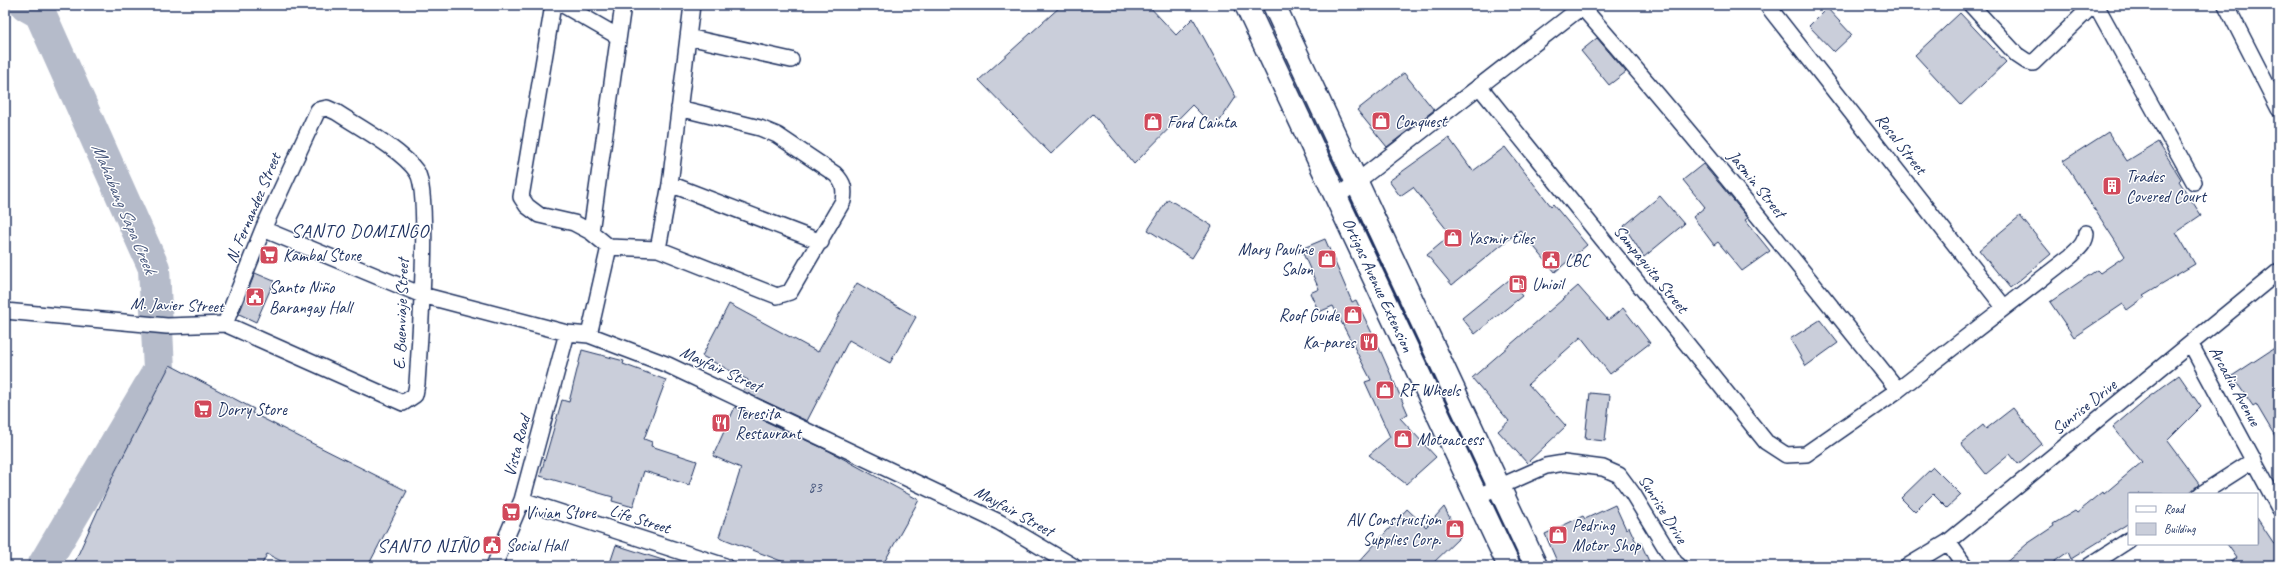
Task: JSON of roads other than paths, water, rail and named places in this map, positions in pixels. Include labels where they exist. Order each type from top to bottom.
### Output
[{"type":"main road","name":"Ortigas Avenue Extension","points":[[1246,5],[1478,496],[1509,566]]},
{"type":"main road","name":"Ortigas Avenue Extension","points":[[1274,5],[1497,486],[1536,566]]},
{"type":"street","points":[[553,5],[521,197],[527,206],[539,215],[574,223],[591,232],[609,247],[658,249],[777,296],[790,292],[820,242],[842,201],[844,191],[842,181],[836,174],[777,135],[760,128],[679,108]]},
{"type":"street","points":[[563,5],[617,36]]},
{"type":"street","points":[[591,232],[617,36],[623,5]]},
{"type":"street","points":[[658,249],[670,184],[692,5]]},
{"type":"street","name":"Rosal Street","points":[[1767,5],[2004,307]]},
{"type":"street","points":[[1971,5],[2017,54],[2033,63],[2093,5]]},
{"type":"street","points":[[2096,5],[2194,182]]},
{"type":"street","points":[[2226,5],[2279,109]]},
{"type":"street","points":[[1337,197],[1357,183],[1583,6]]},
{"type":"street","name":"Jasmin Street","points":[[1583,6],[1664,100],[1742,195],[1898,390]]},
{"type":"street","points":[[688,37],[791,60]]},
{"type":"street","name":"Sampaguita Street","points":[[1479,86],[1766,442],[1786,455],[1806,454],[1898,390]]},
{"type":"street","name":"E. Buenviaje Street","points":[[318,110],[327,108],[336,112],[408,161],[418,174],[423,191],[422,295],[418,384],[415,395],[403,403]]},
{"type":"street","name":"N. Fernandez Street","points":[[225,324],[264,229],[318,110]]},
{"type":"street","points":[[670,184],[820,242]]},
{"type":"street","name":"Mayfair Street","points":[[264,229],[422,295],[567,333],[589,335],[668,365],[829,440],[998,522],[1073,566]]},
{"type":"street","points":[[1898,390],[2081,246],[2086,239],[2086,232]]},
{"type":"street","points":[[589,335],[609,247]]},
{"type":"street","name":"Sunrise Drive","points":[[1908,566],[1948,542],[2191,345],[2279,271]]},
{"type":"street","name":"M. Javier Street","points":[[5,311],[167,326],[225,324],[403,403]]},
{"type":"street","name":"Vista Road","points":[[494,566],[522,500],[567,333]]},
{"type":"street","name":"Arcadia Avenue","points":[[2191,345],[2279,508]]},
{"type":"street","points":[[2203,493],[2254,460]]},
{"type":"street","name":"Sunrise Drive","points":[[1478,496],[1497,486],[1546,466],[1564,463],[1603,468],[1618,476],[1633,494],[1676,565]]},
{"type":"street","name":"Life Street","points":[[522,500],[725,566]]},
{"type":"street","points":[[2089,566],[2128,541]]},
{"type":"street","points":[[1948,542],[1965,566]]},
{"type":"waterway","name":"Mahabang Sapa Creek","points":[[26,5],[40,13],[154,268],[159,370],[43,566]]},
{"type":"place","name":"Conquest","points":[[1381,121]]},
{"type":"place","name":"Ford Cainta","points":[[1153,122]]},
{"type":"place","name":"Trades Covered Court","points":[[2112,186]]},
{"type":"place","name":"Yasmir tiles","points":[[1453,238]]},
{"type":"place","name":"Kambal Store","points":[[269,255]]},
{"type":"place","name":"Mary Pauline Salon","points":[[1327,259]]},
{"type":"place","name":"LBC","points":[[1551,260]]},
{"type":"place","name":"Unioil","points":[[1518,284]]},
{"type":"place","name":"Santo Niño Barangay Hall","points":[[255,297]]},
{"type":"place","name":"Roof Guide","points":[[1353,315]]},
{"type":"place","name":"Ka-pares","points":[[1369,342]]},
{"type":"place","name":"RF Wheels","points":[[1385,390]]},
{"type":"place","name":"Dorry Store","points":[[203,409]]},
{"type":"place","name":"Teresita Restaurant","points":[[721,423]]},
{"type":"place","name":"Motoaccess","points":[[1403,439]]},
{"type":"place","name":"Vivian Store","points":[[511,512]]},
{"type":"place","name":"AV Construction Supplies Corp.","points":[[1455,529]]},
{"type":"place","name":"Pedring Motor Shop","points":[[1558,535]]},
{"type":"place","name":"Social Hall","points":[[492,545]]},
{"type":"district","name":"SANTO DOMINGO","points":[[360,231]]},
{"type":"district","name":"SANTO NIÑO","points":[[428,546]]}]
